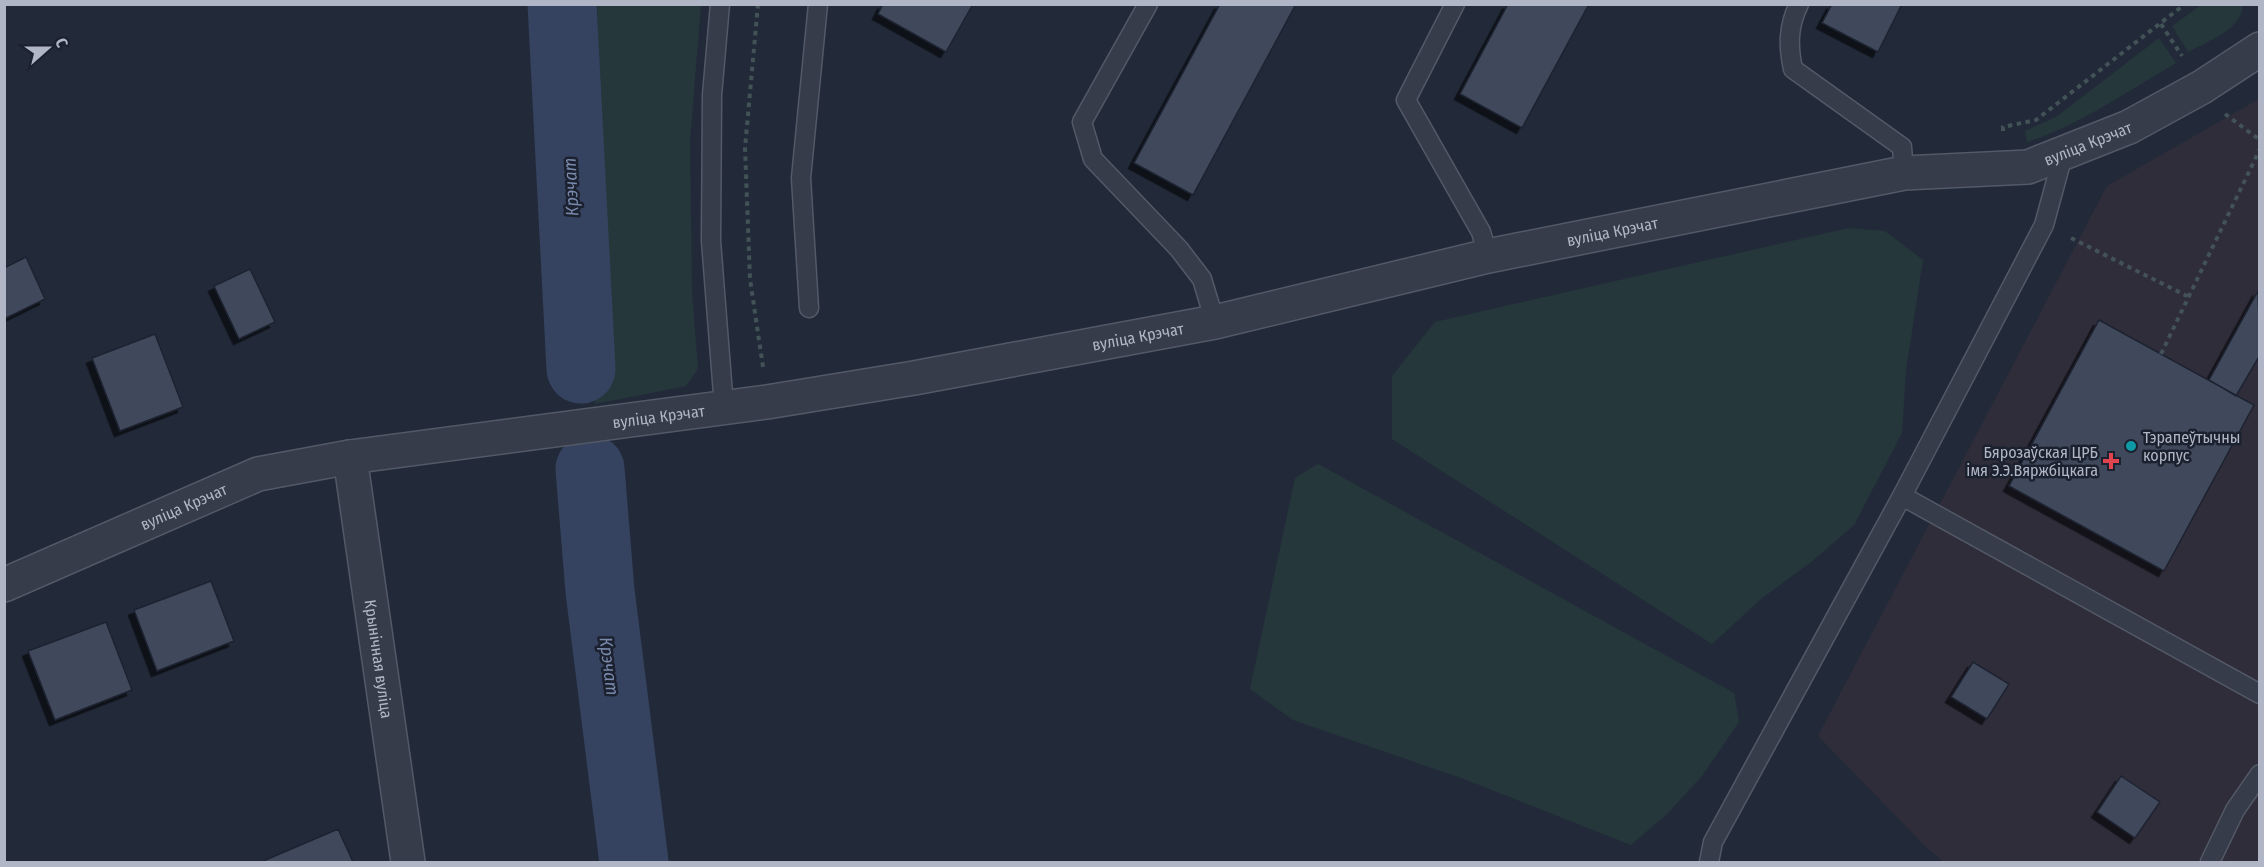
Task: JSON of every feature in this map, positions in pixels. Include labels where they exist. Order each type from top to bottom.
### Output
[{"type":"street","name":"вуліца Крэчат","points":[[4,585],[258,474],[350,457],[767,402],[914,378],[1215,322],[1488,256],[1904,173],[2028,167],[2129,127],[2202,87],[2259,49]]},
{"type":"street","name":"Крынічная вуліца","points":[[350,457],[408,862]]},
{"type":"lane","points":[[720,4],[712,95],[711,241],[724,407]]},
{"type":"lane","points":[[809,308],[801,178],[818,4]]},
{"type":"lane","points":[[1148,4],[1082,122],[1093,159],[1179,249],[1202,279],[1215,322]]},
{"type":"lane","points":[[1455,4],[1406,100],[1481,232],[1488,256]]},
{"type":"lane","points":[[1799,4],[1793,16],[1788,46],[1793,69],[1902,147],[1904,173]]},
{"type":"lane","points":[[1709,862],[1713,842],[1902,496],[2044,225],[2063,155]]},
{"type":"lane","points":[[1902,496],[2259,694]]},
{"type":"lane","points":[[2210,862],[2235,810],[2259,774]]},
{"type":"path","points":[[758,4],[745,148],[750,279],[767,402]]},
{"type":"path","points":[[2161,354],[2259,149]]},
{"type":"path","points":[[2044,225],[2187,296]]},
{"type":"shaded area","points":[[597,5],[701,5],[690,140],[692,293],[698,369],[686,386],[595,404],[602,187]]},
{"type":"shaded area","points":[[2201,5],[2243,5],[2241,14],[2230,28],[2188,52],[2172,26]]},
{"type":"shaded area","points":[[2159,38],[2176,63],[2085,117],[2027,142],[2025,131],[2056,117]]},
{"type":"shaded area","name":"Бярозаўская ЦРБ імя Э.Э.Вяржбіцкага","points":[[2259,99],[2259,862],[1944,862],[1928,849],[1818,736],[2107,186]]},
{"type":"shaded area","points":[[1849,228],[1885,231],[1923,260],[1906,370],[1902,433],[1854,525],[1811,562],[1761,599],[1712,644],[1392,439],[1392,376],[1435,322]]},
{"type":"shaded area","points":[[1318,464],[1734,693],[1739,722],[1702,776],[1666,815],[1631,845],[1464,779],[1293,720],[1250,689],[1295,478]]},
{"type":"building","points":[[883,4],[973,4],[946,52],[878,14]]},
{"type":"building","points":[[1220,4],[1296,4],[1193,195],[1134,163]]},
{"type":"building","points":[[1508,4],[1589,4],[1522,128],[1460,94]]},
{"type":"building","points":[[1832,4],[1902,4],[1878,52],[1822,23]]},
{"type":"building","points":[[26,257],[45,299],[4,319],[4,268]]},
{"type":"building","points":[[250,269],[275,322],[239,339],[214,286]]},
{"type":"building","points":[[2258,291],[2260,355],[2236,396],[2209,380]]},
{"type":"building","name":"Тэрапеўтычны корпус","points":[[2099,320],[2254,405],[2164,571],[2009,486]]},
{"type":"building","points":[[155,334],[183,407],[120,431],[92,358]]},
{"type":"building","points":[[211,581],[234,641],[157,671],[134,610]]},
{"type":"building","points":[[106,622],[132,690],[55,720],[28,651]]},
{"type":"building","points":[[1973,662],[2009,684],[1987,719],[1951,697]]},
{"type":"building","points":[[2121,776],[2160,802],[2135,838],[2097,812]]},
{"type":"building","points":[[338,829],[353,862],[261,862]]},
{"type":"waterway","name":"Крэчат","points":[[562,4],[581,369]]},
{"type":"waterway","name":"Крэчат","points":[[590,469],[600,591],[634,862]]},
{"type":"place","name":"Тэрапеўтычны корпус","points":[[2131,446]]},
{"type":"place","name":"Бярозаўская ЦРБ імя Э.Э.Вяржбіцкага","points":[[2111,461]]}]
